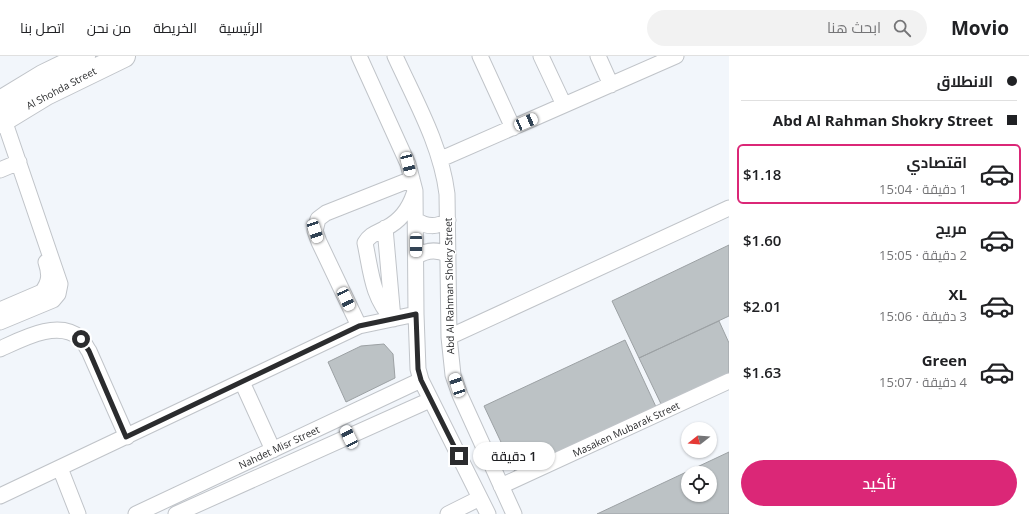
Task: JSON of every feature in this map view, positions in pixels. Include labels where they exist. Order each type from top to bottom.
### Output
[{"type":"highway","name":"Al Shohda Street","points":[[1,119],[43,76],[84,56]]},
{"type":"highway","name":"Al Shohda Street","points":[[1,119],[46,94],[124,56]]},
{"type":"street","points":[[359,56],[406,158],[413,185],[416,220],[416,314],[418,369],[421,380],[488,514]]},
{"type":"street","name":"Abd Al Rahman Shokry Street","points":[[395,56],[441,159],[447,188],[449,338],[454,375],[460,394],[514,514]]},
{"type":"street","points":[[480,56],[513,128]]},
{"type":"street","points":[[541,56],[564,105]]},
{"type":"street","points":[[598,56],[611,85]]},
{"type":"street","points":[[441,159],[611,85],[660,59],[676,56]]},
{"type":"street","points":[[0,310],[38,300],[53,300],[56,297],[60,284],[10,166],[1,119]]},
{"type":"street","points":[[393,319],[382,306],[374,290],[365,243],[370,235],[385,228],[401,217],[407,209],[413,185]]},
{"type":"street","points":[[359,326],[319,242],[315,231],[318,219],[326,213],[413,185]]},
{"type":"street","points":[[449,338],[729,208]]},
{"type":"street","points":[[416,220],[430,226],[440,225],[448,220]]},
{"type":"street","points":[[385,228],[393,319]]},
{"type":"street","points":[[416,257],[421,254],[434,251],[448,255]]},
{"type":"street","points":[[0,322],[38,300]]},
{"type":"street","points":[[0,496],[359,326],[416,314]]},
{"type":"street","points":[[0,348],[25,338],[57,330],[72,332],[81,339],[89,351],[126,437]]},
{"type":"street","name":"Nahdet Misr Street","points":[[136,514],[421,380]]},
{"type":"street","name":"Masaken Mubarak Street","points":[[501,486],[729,381]]},
{"type":"street","points":[[242,382],[273,450]]},
{"type":"street","name":"Nahdet Misr Street","points":[[176,514],[204,508],[349,437],[430,400]]},
{"type":"street","points":[[340,418],[349,437]]},
{"type":"street","points":[[60,468],[78,514]]},
{"type":"street","points":[[448,514],[480,498]]},
{"type":"building","points":[[729,245],[729,316],[639,358],[612,301]]},
{"type":"building","points":[[719,321],[729,343],[729,374],[662,406],[639,358]]},
{"type":"building","points":[[625,340],[657,409],[516,474],[484,406]]},
{"type":"building","points":[[384,344],[393,354],[395,378],[346,402],[328,362],[361,346]]},
{"type":"building","points":[[729,452],[729,514],[597,514],[681,475],[681,502],[717,502],[717,466],[699,466]]},
{"type":"route","points":[[81,339],[89,351],[126,437],[359,326],[416,314],[418,369],[421,380],[427,395],[459,456]]}]
